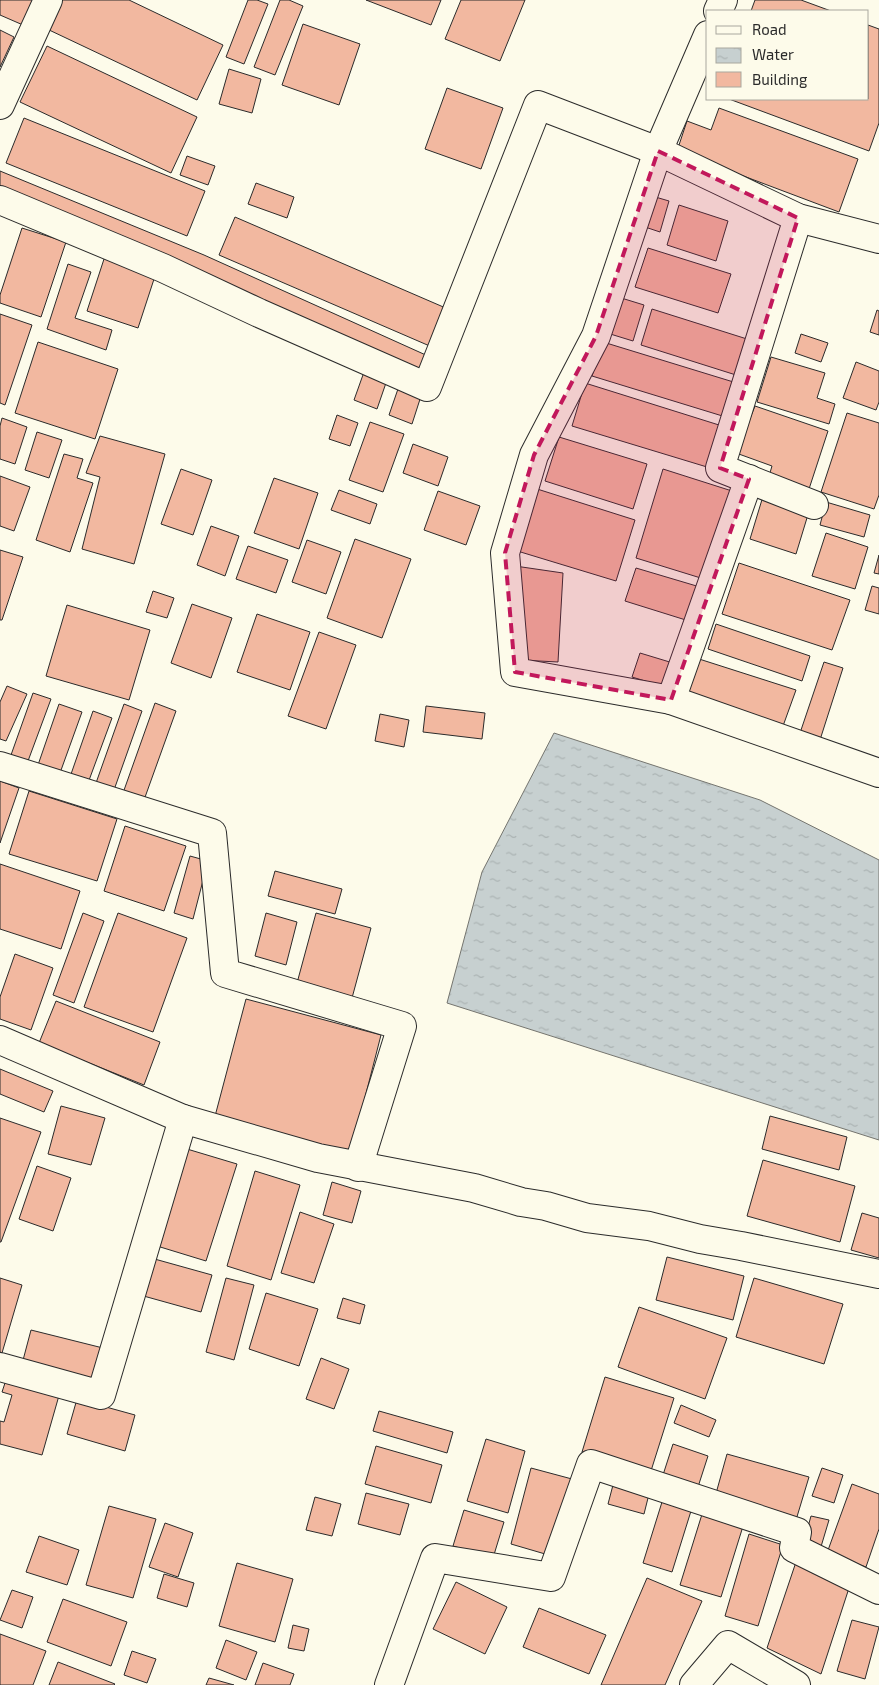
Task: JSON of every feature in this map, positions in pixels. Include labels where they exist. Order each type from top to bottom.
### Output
[{"type":"street","points":[[0,105],[48,0]]},
{"type":"street","points":[[706,40],[658,151],[596,336],[534,455],[505,553],[516,672],[670,700],[879,772]]},
{"type":"street","points":[[1,203],[163,268],[259,313],[427,387],[538,105],[658,151],[798,218],[879,239]]},
{"type":"street","points":[[798,218],[720,468],[814,505]]},
{"type":"street","points":[[670,700],[749,479]]},
{"type":"street","points":[[0,766],[212,833],[225,973],[402,1026],[358,1167]]},
{"type":"street","points":[[0,1040],[183,1119],[318,1158],[474,1188],[520,1202],[546,1206],[587,1218],[648,1226],[700,1239],[879,1274]]},
{"type":"street","points":[[0,1367],[101,1395],[183,1119]]},
{"type":"street","points":[[389,1685],[435,1558],[551,1577],[591,1464],[797,1532],[794,1548],[879,1590]]},
{"type":"street","points":[[694,1685],[728,1645],[796,1685]]},
{"type":"highlighted area","points":[[658,151],[798,218],[720,468],[749,479],[671,700],[515,672],[505,553],[534,455],[596,336]]},
{"type":"water","points":[[554,733],[760,800],[879,860],[879,1140],[447,1003],[482,872]]},
{"type":"building","points":[[0,0],[34,0],[23,25],[0,15]]},
{"type":"building","points":[[60,0],[129,0],[223,45],[197,100],[47,29]]},
{"type":"building","points":[[248,0],[257,0],[268,4],[244,64],[226,57]]},
{"type":"building","points":[[280,0],[289,0],[303,6],[275,75],[254,67]]},
{"type":"building","points":[[366,0],[441,0],[431,25]]},
{"type":"building","points":[[461,0],[525,0],[500,61],[445,39]]},
{"type":"building","points":[[755,0],[801,0],[828,10],[751,10]]},
{"type":"building","points":[[303,24],[360,44],[339,105],[282,85]]},
{"type":"building","points":[[869,25],[879,29],[879,123],[869,151],[732,100],[869,100]]},
{"type":"building","points":[[0,30],[14,37],[0,67]]},
{"type":"building","points":[[47,46],[197,117],[171,173],[20,102]]},
{"type":"building","points":[[229,69],[261,79],[252,113],[219,104]]},
{"type":"building","points":[[447,88],[503,108],[481,169],[425,149]]},
{"type":"building","points":[[719,108],[858,159],[839,212],[677,151],[687,121],[711,130]]},
{"type":"building","points":[[24,118],[205,191],[187,236],[6,163]]},
{"type":"building","points":[[187,156],[215,166],[208,185],[180,175]]},
{"type":"building","points":[[0,171],[204,255],[428,356],[420,375],[0,191]]},
{"type":"building","points":[[256,183],[294,197],[287,218],[248,204]]},
{"type":"building","points":[[652,196],[669,201],[660,232],[642,226]]},
{"type":"building","points":[[679,205],[728,221],[716,261],[667,245]]},
{"type":"building","points":[[235,217],[448,309],[432,347],[219,255]]},
{"type":"building","points":[[22,228],[66,242],[41,317],[0,303],[0,295]]},
{"type":"building","points":[[648,248],[731,274],[718,313],[635,287]]},
{"type":"building","points":[[105,256],[156,273],[138,328],[87,311]]},
{"type":"building","points":[[68,264],[91,272],[75,318],[112,330],[106,350],[47,329]]},
{"type":"building","points":[[618,297],[644,305],[633,341],[607,333]]},
{"type":"building","points":[[652,309],[747,339],[736,375],[641,345]]},
{"type":"building","points":[[877,310],[879,311],[879,335],[870,332]]},
{"type":"building","points":[[0,314],[32,325],[5,405],[0,403]]},
{"type":"building","points":[[801,334],[828,343],[821,362],[795,353]]},
{"type":"building","points":[[38,342],[118,369],[95,439],[15,413]]},
{"type":"building","points":[[603,342],[740,384],[729,418],[592,376]]},
{"type":"building","points":[[771,357],[825,373],[817,398],[835,404],[829,424],[757,402]]},
{"type":"building","points":[[856,362],[879,371],[879,402],[876,410],[843,398]]},
{"type":"building","points":[[364,372],[387,380],[377,409],[354,400]]},
{"type":"building","points":[[585,383],[719,425],[707,467],[572,426]]},
{"type":"building","points":[[399,386],[422,393],[412,424],[389,415]]},
{"type":"building","points":[[755,406],[828,431],[809,489],[769,476],[772,466],[736,453]]},
{"type":"building","points":[[847,413],[879,423],[879,495],[874,509],[821,492]]},
{"type":"building","points":[[337,415],[358,423],[350,446],[329,439]]},
{"type":"building","points":[[2,418],[27,427],[15,464],[0,459],[0,426]]},
{"type":"building","points":[[370,422],[404,434],[383,492],[349,480]]},
{"type":"building","points":[[37,432],[62,440],[49,478],[25,470]]},
{"type":"building","points":[[100,436],[165,454],[134,564],[82,549],[100,477],[86,473]]},
{"type":"building","points":[[559,437],[647,464],[633,509],[545,481]]},
{"type":"building","points":[[413,444],[448,457],[438,486],[403,473]]},
{"type":"building","points":[[64,454],[83,459],[77,478],[93,483],[70,552],[36,540]]},
{"type":"building","points":[[181,469],[212,480],[193,535],[161,524]]},
{"type":"building","points":[[663,469],[732,491],[704,579],[636,558]]},
{"type":"building","points":[[0,476],[30,487],[14,531],[0,526]]},
{"type":"building","points":[[274,478],[318,493],[299,549],[254,533]]},
{"type":"building","points":[[534,488],[635,520],[616,581],[514,550]]},
{"type":"building","points":[[339,490],[377,504],[370,524],[331,510]]},
{"type":"building","points":[[438,491],[480,506],[466,545],[424,530]]},
{"type":"building","points":[[764,493],[810,508],[796,554],[750,539]]},
{"type":"building","points":[[826,502],[870,515],[864,537],[820,525]]},
{"type":"building","points":[[211,526],[239,536],[225,576],[197,565]]},
{"type":"building","points":[[826,533],[868,547],[855,589],[812,576]]},
{"type":"building","points":[[355,539],[411,559],[382,638],[327,618]]},
{"type":"building","points":[[307,540],[341,552],[326,594],[292,582]]},
{"type":"building","points":[[248,546],[288,560],[276,593],[236,579]]},
{"type":"building","points":[[0,550],[23,557],[2,620],[0,620]]},
{"type":"building","points":[[879,555],[879,574],[874,573]]},
{"type":"building","points":[[739,563],[850,600],[832,650],[722,614]]},
{"type":"building","points":[[515,566],[563,573],[558,662],[520,660]]},
{"type":"building","points":[[636,568],[700,587],[689,621],[625,601]]},
{"type":"building","points":[[872,586],[879,588],[879,614],[865,610]]},
{"type":"building","points":[[153,591],[174,598],[167,618],[146,612]]},
{"type":"building","points":[[192,604],[232,618],[211,678],[171,663]]},
{"type":"building","points":[[67,605],[150,630],[129,700],[46,676]]},
{"type":"building","points":[[257,614],[310,632],[290,690],[237,672]]},
{"type":"building","points":[[716,624],[810,656],[802,681],[708,649]]},
{"type":"building","points":[[319,632],[356,645],[326,729],[288,716]]},
{"type":"building","points":[[640,653],[673,663],[665,687],[632,677]]},
{"type":"building","points":[[696,658],[796,690],[783,726],[684,694]]},
{"type":"building","points":[[824,662],[843,668],[819,743],[799,736]]},
{"type":"building","points":[[7,686],[27,694],[6,741],[0,739],[0,702]]},
{"type":"building","points":[[33,693],[51,699],[28,761],[11,755]]},
{"type":"building","points":[[155,703],[176,711],[144,800],[123,793]]},
{"type":"building","points":[[59,704],[82,712],[60,773],[38,765]]},
{"type":"building","points":[[124,704],[142,711],[114,790],[96,783]]},
{"type":"building","points":[[426,706],[485,713],[482,739],[423,732]]},
{"type":"building","points":[[93,711],[112,718],[88,783],[70,777]]},
{"type":"building","points":[[380,714],[409,720],[404,747],[375,741]]},
{"type":"building","points":[[0,781],[19,788],[0,843]]},
{"type":"building","points":[[29,791],[117,819],[97,881],[9,854]]},
{"type":"building","points":[[125,826],[186,846],[164,911],[104,891]]},
{"type":"building","points":[[190,856],[208,861],[193,919],[174,913]]},
{"type":"building","points":[[0,864],[80,891],[61,949],[0,929]]},
{"type":"building","points":[[275,871],[342,889],[335,914],[268,896]]},
{"type":"building","points":[[83,913],[104,921],[74,1003],[53,995]]},
{"type":"building","points":[[118,913],[187,938],[153,1032],[84,1007]]},
{"type":"building","points":[[266,913],[297,922],[286,965],[255,956]]},
{"type":"building","points":[[316,913],[371,928],[352,998],[297,983]]},
{"type":"building","points":[[15,954],[53,968],[31,1030],[0,1019],[0,997]]},
{"type":"building","points":[[246,999],[381,1035],[350,1156],[214,1120]]},
{"type":"building","points":[[56,1001],[160,1042],[144,1085],[39,1043]]},
{"type":"building","points":[[0,1069],[53,1091],[44,1112],[0,1094]]},
{"type":"building","points":[[61,1106],[105,1118],[91,1165],[48,1154]]},
{"type":"building","points":[[770,1116],[847,1137],[839,1170],[762,1149]]},
{"type":"building","points":[[0,1118],[41,1132],[1,1242],[0,1242]]},
{"type":"building","points":[[187,1149],[237,1164],[206,1261],[157,1246]]},
{"type":"building","points":[[763,1160],[855,1186],[840,1242],[747,1216]]},
{"type":"building","points":[[37,1166],[71,1178],[53,1231],[19,1219]]},
{"type":"building","points":[[255,1171],[300,1185],[271,1280],[227,1266]]},
{"type":"building","points":[[332,1182],[361,1191],[352,1223],[323,1215]]},
{"type":"building","points":[[300,1212],[334,1224],[314,1283],[281,1273]]},
{"type":"building","points":[[862,1213],[879,1218],[879,1258],[851,1250]]},
{"type":"building","points":[[667,1257],[744,1276],[733,1320],[656,1300]]},
{"type":"building","points":[[151,1258],[212,1275],[201,1312],[140,1295]]},
{"type":"building","points":[[0,1278],[22,1285],[2,1353],[0,1352]]},
{"type":"building","points":[[226,1278],[254,1285],[234,1360],[206,1352]]},
{"type":"building","points":[[754,1278],[843,1304],[824,1364],[736,1337]]},
{"type":"building","points":[[266,1293],[318,1309],[299,1366],[249,1349]]},
{"type":"building","points":[[343,1298],[365,1305],[360,1324],[337,1318]]},
{"type":"building","points":[[639,1307],[727,1338],[705,1399],[618,1367]]},
{"type":"building","points":[[31,1330],[103,1348],[94,1383],[22,1364]]},
{"type":"building","points":[[321,1358],[349,1369],[334,1409],[306,1399]]},
{"type":"building","points":[[7,1377],[60,1392],[42,1455],[0,1444],[0,1421],[4,1422],[12,1395],[2,1392]]},
{"type":"building","points":[[605,1377],[674,1398],[650,1474],[582,1452]]},
{"type":"building","points":[[77,1399],[135,1415],[125,1451],[67,1434]]},
{"type":"building","points":[[681,1405],[716,1420],[709,1437],[674,1423]]},
{"type":"building","points":[[379,1411],[453,1432],[447,1453],[373,1431]]},
{"type":"building","points":[[486,1439],[525,1451],[508,1513],[467,1501]]},
{"type":"building","points":[[673,1444],[708,1456],[697,1490],[662,1478]]},
{"type":"building","points":[[376,1446],[442,1465],[431,1503],[365,1484]]},
{"type":"building","points":[[727,1454],[809,1477],[796,1520],[715,1497]]},
{"type":"building","points":[[531,1468],[572,1479],[552,1556],[511,1544]]},
{"type":"building","points":[[822,1468],[843,1475],[834,1503],[812,1496]]},
{"type":"building","points":[[852,1484],[879,1494],[879,1529],[866,1567],[827,1553]]},
{"type":"building","points":[[613,1485],[649,1494],[644,1514],[608,1504]]},
{"type":"building","points":[[366,1493],[409,1504],[400,1535],[358,1524]]},
{"type":"building","points":[[315,1497],[341,1504],[332,1536],[306,1530]]},
{"type":"building","points":[[662,1502],[691,1511],[672,1572],[643,1563]]},
{"type":"building","points":[[109,1506],[156,1519],[133,1598],[86,1585]]},
{"type":"building","points":[[464,1510],[504,1522],[493,1558],[453,1546]]},
{"type":"building","points":[[703,1511],[744,1523],[721,1597],[680,1585]]},
{"type":"building","points":[[811,1516],[829,1520],[820,1550],[803,1545]]},
{"type":"building","points":[[165,1523],[193,1533],[178,1577],[149,1567]]},
{"type":"building","points":[[749,1534],[783,1545],[758,1626],[725,1616]]},
{"type":"building","points":[[39,1536],[79,1550],[67,1585],[26,1572]]},
{"type":"building","points":[[797,1559],[850,1585],[821,1674],[767,1648]]},
{"type":"building","points":[[237,1563],[293,1579],[275,1642],[219,1626]]},
{"type":"building","points":[[164,1574],[194,1583],[187,1607],[157,1598]]},
{"type":"building","points":[[647,1578],[702,1601],[665,1685],[601,1685]]},
{"type":"building","points":[[456,1582],[507,1607],[485,1654],[433,1629]]},
{"type":"building","points":[[12,1590],[33,1597],[22,1628],[0,1620]]},
{"type":"building","points":[[63,1599],[127,1622],[111,1666],[47,1642]]},
{"type":"building","points":[[539,1608],[606,1635],[589,1674],[523,1647]]},
{"type":"building","points":[[852,1620],[879,1627],[865,1679],[837,1671]]},
{"type":"building","points":[[293,1625],[309,1629],[304,1651],[288,1648]]},
{"type":"building","points":[[0,1634],[46,1651],[33,1685],[0,1685]]},
{"type":"building","points":[[226,1640],[257,1652],[246,1680],[216,1668]]},
{"type":"building","points":[[132,1651],[156,1659],[147,1683],[124,1675]]},
{"type":"building","points":[[58,1662],[115,1684],[49,1685]]},
{"type":"building","points":[[263,1663],[294,1674],[290,1685],[255,1685]]},
{"type":"building","points":[[209,1678],[234,1685],[206,1685]]}]
